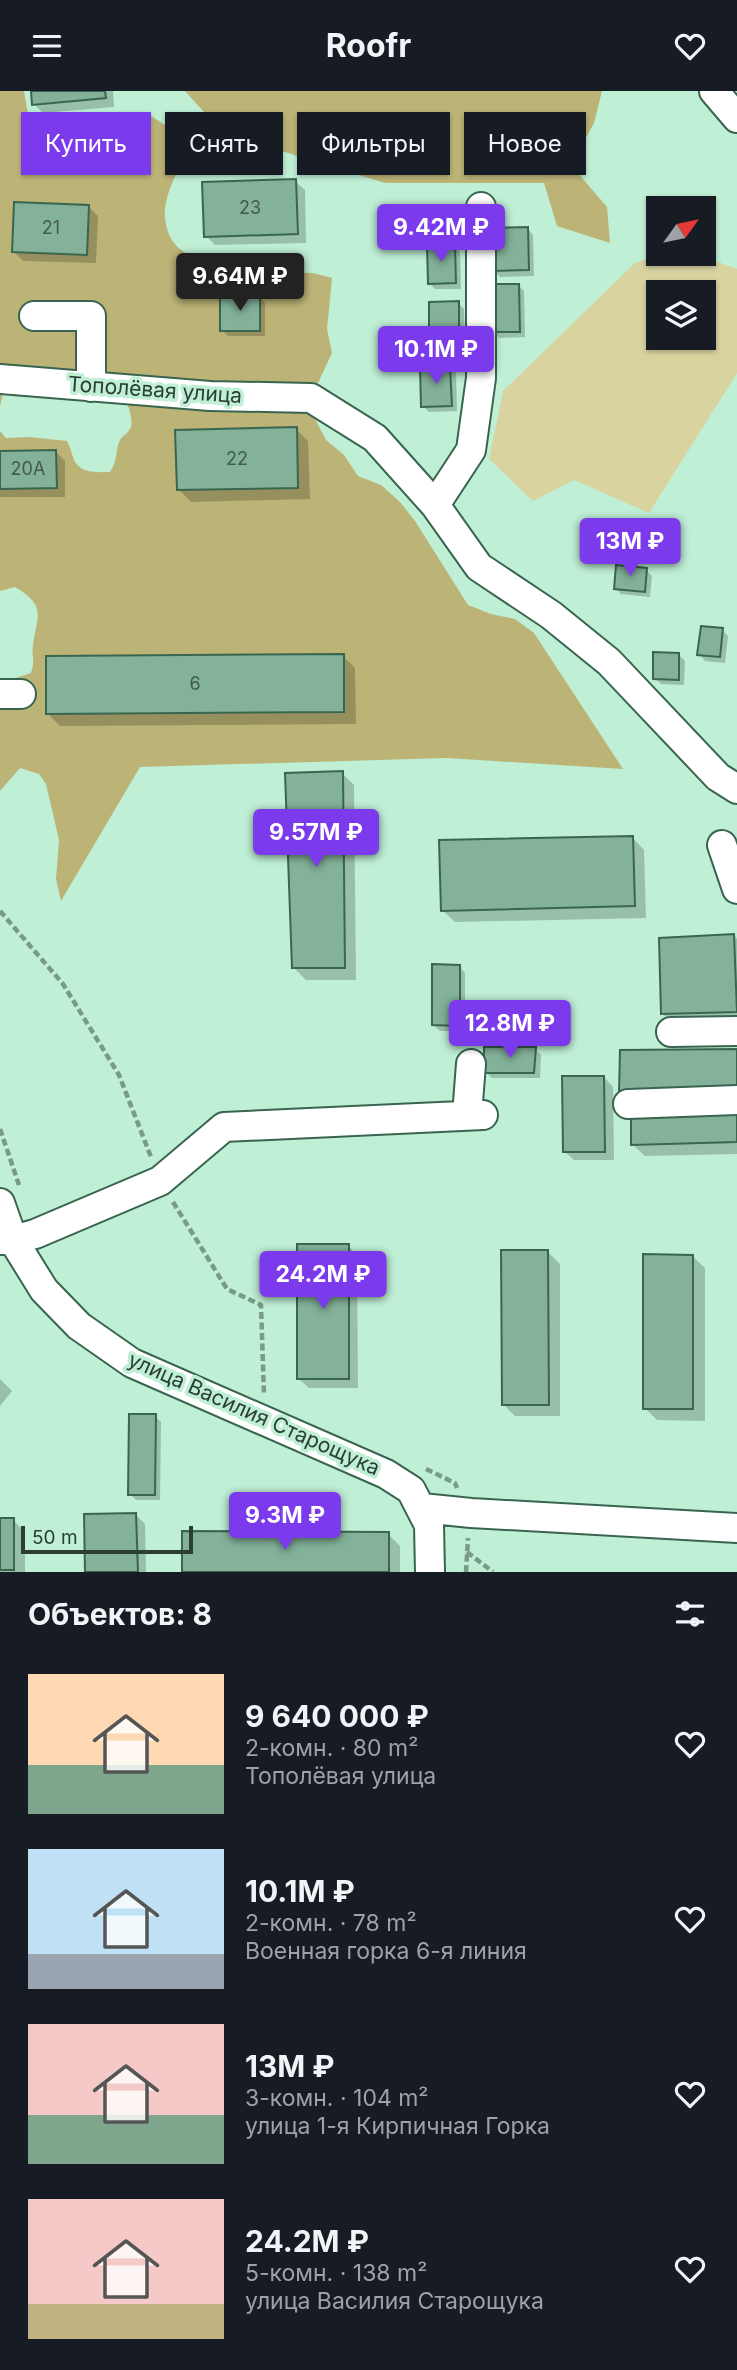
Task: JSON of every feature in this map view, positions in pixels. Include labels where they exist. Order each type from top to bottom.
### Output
[{"type":"street","points":[[714,91],[737,118]]},
{"type":"street","points":[[481,207],[481,378],[471,450],[435,505],[480,567],[551,615],[609,662],[718,777],[737,789]]},
{"type":"street","points":[[34,316],[91,316],[91,387]]},
{"type":"street","name":"Тополёвая улица","points":[[0,379],[210,396],[311,398],[375,438],[435,505]]},
{"type":"street","points":[[722,845],[737,889]]},
{"type":"street","points":[[671,1032],[737,1031]]},
{"type":"street","points":[[6,1240],[35,1234],[160,1181],[224,1127],[475,1115],[471,1064]]},
{"type":"street","points":[[628,1104],[737,1100]]},
{"type":"street","name":"улица Василия Старощука","points":[[10,1197],[6,1240],[44,1290],[79,1326],[132,1363],[386,1474],[411,1490],[429,1525],[430,1572]]},
{"type":"street","points":[[422,1508],[737,1528]]},
{"type":"path","points":[[0,911],[63,984],[118,1075],[160,1181],[228,1289],[261,1305],[264,1396]]},
{"type":"path","points":[[0,1129],[10,1197]]},
{"type":"path","points":[[253,1391],[275,1401]]},
{"type":"path","points":[[418,1465],[454,1483],[471,1513],[466,1572]]},
{"type":"path","points":[[466,1552],[494,1572]]},
{"type":"shaded area","points":[[0,91],[24,91],[28,112],[21,112],[21,175],[151,175],[151,116],[165,125],[165,175],[176,175],[165,208],[168,233],[175,245],[185,253],[210,261],[253,267],[284,276],[308,273],[332,278],[327,329],[332,353],[311,398],[315,419],[326,440],[344,455],[358,476],[381,485],[400,502],[468,605],[515,619],[534,633],[623,769],[446,758],[140,767],[61,901],[56,879],[59,840],[46,784],[39,774],[20,768],[0,791],[0,683],[31,673],[38,612],[32,600],[15,587],[0,591],[0,431],[6,438],[29,437],[67,441],[79,467],[92,472],[110,472],[120,440],[132,423],[121,384],[8,374],[0,406]]},
{"type":"shaded area","points":[[185,91],[602,91],[594,123],[586,138],[586,112],[464,112],[464,175],[580,175],[607,207],[610,243],[557,226],[544,183],[385,183],[359,175],[450,175],[450,112],[297,112],[297,156],[283,152],[283,112],[204,112]]},
{"type":"shaded area","points":[[646,259],[646,266],[716,266],[716,261],[737,269],[737,373],[649,513],[574,480],[533,501],[489,459],[503,391],[635,263]]},
{"type":"building","points":[[31,91],[105,91],[106,98],[32,105]]},
{"type":"building","points":[[296,179],[298,234],[204,237],[202,182]]},
{"type":"building","points":[[14,202],[89,205],[87,255],[12,252]]},
{"type":"building","points":[[528,227],[529,270],[492,271],[491,228]]},
{"type":"building","points":[[455,244],[456,283],[428,284],[427,245]]},
{"type":"building","points":[[490,284],[519,284],[520,332],[491,332]]},
{"type":"building","points":[[220,295],[260,295],[260,331],[220,331]]},
{"type":"building","points":[[459,301],[459,335],[429,336],[429,302]]},
{"type":"building","points":[[420,366],[450,366],[452,406],[421,407]]},
{"type":"building","points":[[297,427],[298,488],[177,490],[175,430]]},
{"type":"building","points":[[56,450],[57,488],[0,489],[0,451]]},
{"type":"building","points":[[616,565],[647,568],[645,592],[614,589]]},
{"type":"building","points":[[701,626],[723,628],[720,657],[697,655]]},
{"type":"building","points":[[653,652],[679,653],[679,680],[653,679]]},
{"type":"building","points":[[344,654],[344,712],[46,714],[46,656]]},
{"type":"building","points":[[343,771],[345,968],[292,968],[285,773]]},
{"type":"building","points":[[633,836],[635,906],[441,911],[439,840]]},
{"type":"building","points":[[734,934],[737,1012],[661,1014],[659,938]]},
{"type":"building","points":[[432,964],[460,965],[460,1026],[432,1025]]},
{"type":"building","points":[[484,1047],[536,1047],[534,1073],[484,1073]]},
{"type":"building","points":[[737,1049],[737,1089],[619,1093],[620,1050]]},
{"type":"building","points":[[562,1076],[604,1076],[605,1152],[563,1152]]},
{"type":"building","points":[[737,1108],[737,1142],[631,1145],[631,1112]]},
{"type":"building","points":[[297,1244],[349,1244],[349,1379],[297,1379]]},
{"type":"building","points":[[501,1250],[548,1250],[549,1405],[502,1405]]},
{"type":"building","points":[[643,1254],[693,1255],[693,1409],[643,1409]]},
{"type":"building","points":[[129,1414],[156,1414],[155,1495],[128,1495]]},
{"type":"building","points":[[136,1513],[138,1572],[85,1572],[84,1514]]},
{"type":"building","points":[[0,1518],[14,1518],[14,1570],[0,1570]]},
{"type":"building","points":[[182,1531],[389,1532],[389,1572],[182,1572]]}]
